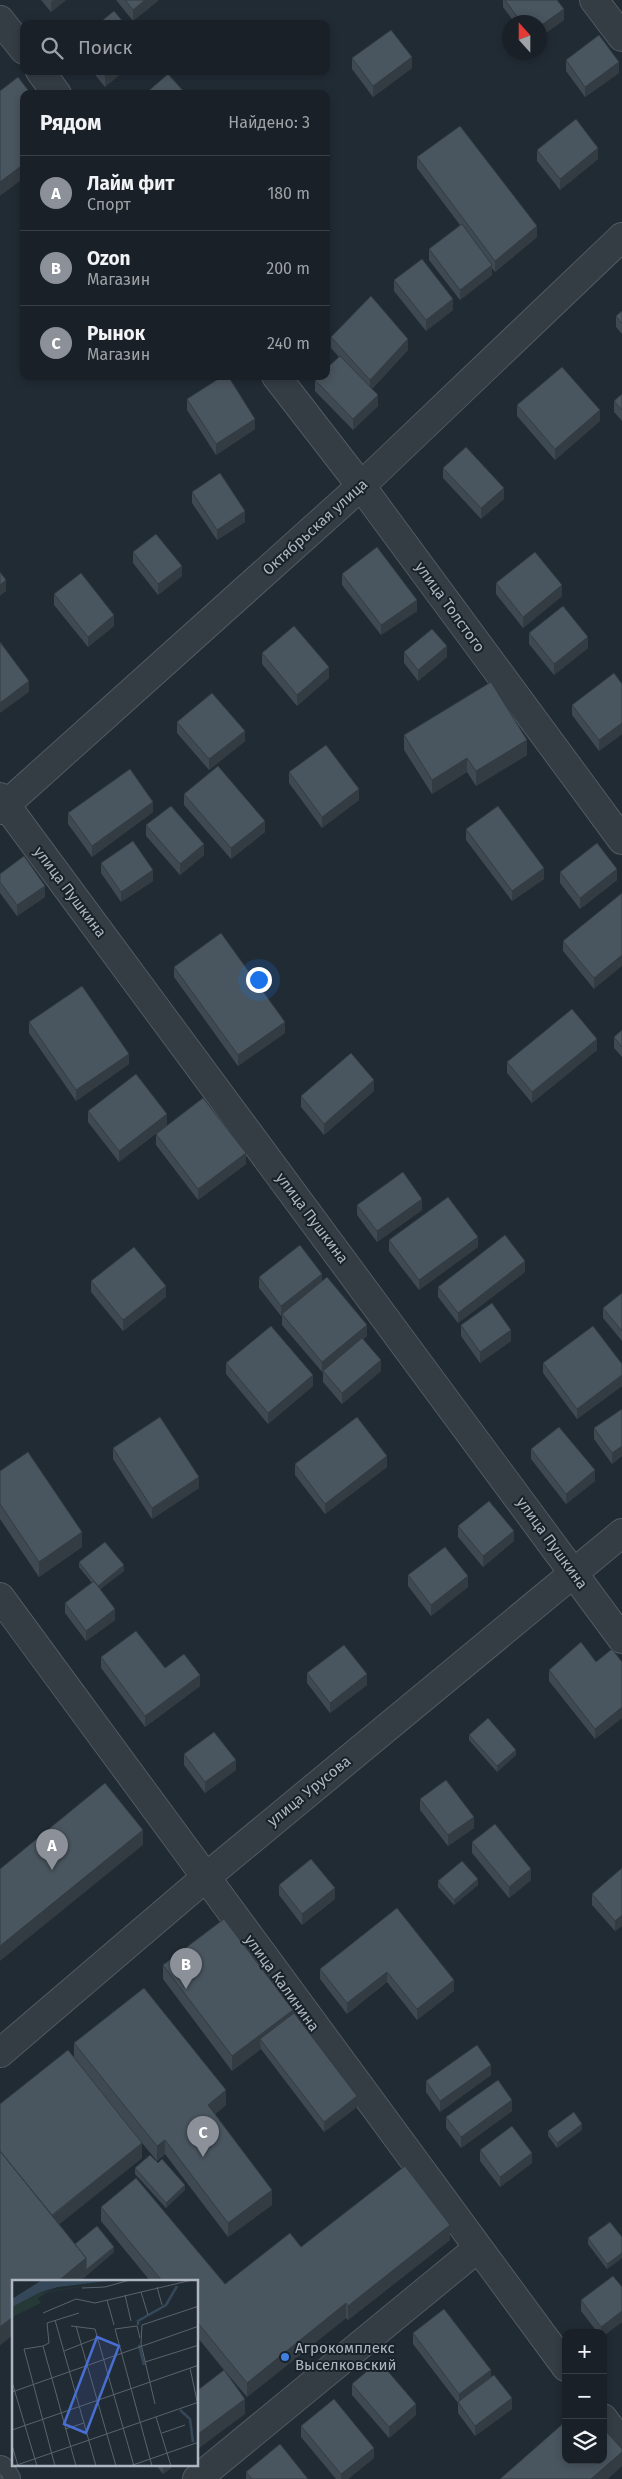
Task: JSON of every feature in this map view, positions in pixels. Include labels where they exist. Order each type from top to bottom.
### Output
[{"type":"street","points":[[594,0],[622,37]]},
{"type":"street","points":[[0,20],[20,45]]},
{"type":"street","points":[[43,75],[54,90]]},
{"type":"street","name":"Октябрьская улица","points":[[2,804],[361,486],[622,237]]},
{"type":"street","name":"улица Толстого","points":[[279,380],[361,486],[622,840]]},
{"type":"street","name":"улица Пушкина","points":[[2,804],[575,1573],[622,1639]]},
{"type":"street","name":"улица Урусова","points":[[0,2053],[205,1878],[622,1533]]},
{"type":"street","name":"улица Калинина","points":[[0,1597],[562,2362]]},
{"type":"street","points":[[197,2479],[478,2248]]},
{"type":"street","points":[[604,2419],[622,2444]]},
{"type":"street","points":[[0,2470],[6,2479]]},
{"type":"building","points":[[125,0],[145,0],[133,10]]},
{"type":"building","points":[[505,0],[557,0],[564,9],[547,21],[547,15],[516,15]]},
{"type":"building","points":[[114,11],[122,20],[103,20]]},
{"type":"building","points":[[391,30],[412,57],[373,86],[352,58]]},
{"type":"building","points":[[599,35],[619,62],[585,87],[566,60]]},
{"type":"building","points":[[169,75],[182,90],[150,90]]},
{"type":"building","points":[[18,77],[28,90],[20,90],[20,167],[0,182],[0,91]]},
{"type":"building","points":[[576,119],[598,148],[560,179],[537,150]]},
{"type":"building","points":[[460,126],[537,226],[495,261],[417,157]]},
{"type":"building","points":[[462,224],[492,265],[460,290],[429,249]]},
{"type":"building","points":[[422,259],[453,299],[426,320],[394,280]]},
{"type":"building","points":[[371,296],[408,339],[370,380],[331,337]]},
{"type":"building","points":[[622,311],[622,324],[616,316]]},
{"type":"building","points":[[340,356],[378,395],[353,419],[315,380],[330,380],[330,365]]},
{"type":"building","points":[[562,367],[600,410],[555,449],[517,405]]},
{"type":"building","points":[[217,380],[231,380],[255,419],[216,444],[187,399]]},
{"type":"building","points":[[622,394],[622,410],[614,401]]},
{"type":"building","points":[[466,447],[504,488],[481,508],[443,468]]},
{"type":"building","points":[[220,473],[245,511],[217,530],[192,492]]},
{"type":"building","points":[[156,534],[182,566],[158,584],[133,552]]},
{"type":"building","points":[[377,547],[417,600],[381,625],[342,574]]},
{"type":"building","points":[[535,552],[562,585],[523,617],[496,583]]},
{"type":"building","points":[[0,572],[6,580],[0,585]]},
{"type":"building","points":[[81,573],[114,615],[88,637],[54,594]]},
{"type":"building","points":[[563,606],[588,637],[554,664],[529,633]]},
{"type":"building","points":[[294,626],[329,667],[297,695],[262,653]]},
{"type":"building","points":[[432,629],[447,646],[418,670],[404,652]]},
{"type":"building","points":[[0,642],[29,681],[0,703]]},
{"type":"building","points":[[614,673],[622,684],[622,723],[599,740],[572,705]]},
{"type":"building","points":[[491,682],[527,740],[476,771],[467,758],[432,780],[404,735]]},
{"type":"building","points":[[212,693],[245,731],[209,759],[177,722]]},
{"type":"building","points":[[326,745],[359,789],[322,817],[289,772]]},
{"type":"building","points":[[218,766],[265,821],[231,848],[184,794]]},
{"type":"building","points":[[130,769],[153,802],[92,846],[68,813]]},
{"type":"building","points":[[171,806],[204,844],[180,864],[146,825]]},
{"type":"building","points":[[498,806],[544,868],[512,891],[466,829]]},
{"type":"building","points":[[133,841],[153,870],[121,892],[101,863]]},
{"type":"building","points":[[597,843],[617,869],[580,898],[560,872]]},
{"type":"building","points":[[24,856],[45,886],[17,905],[0,882],[0,874]]},
{"type":"building","points":[[622,893],[622,955],[594,978],[563,941]]},
{"type":"building","points":[[221,933],[285,1022],[238,1055],[174,967]]},
{"type":"building","points":[[82,986],[129,1054],[76,1090],[29,1022]]},
{"type":"building","points":[[572,1009],[597,1039],[532,1092],[507,1062]]},
{"type":"building","points":[[622,1030],[622,1047],[614,1037]]},
{"type":"building","points":[[351,1053],[374,1080],[324,1124],[301,1096]]},
{"type":"building","points":[[136,1074],[167,1114],[119,1151],[88,1111]]},
{"type":"building","points":[[203,1098],[246,1153],[198,1189],[156,1134]]},
{"type":"building","points":[[403,1172],[422,1199],[377,1231],[357,1205]]},
{"type":"building","points":[[448,1197],[478,1237],[419,1280],[389,1240]]},
{"type":"building","points":[[505,1235],[525,1261],[458,1313],[438,1287]]},
{"type":"building","points":[[300,1245],[322,1274],[281,1306],[259,1277]]},
{"type":"building","points":[[134,1247],[166,1286],[123,1320],[91,1281]]},
{"type":"building","points":[[327,1277],[367,1325],[322,1362],[282,1314]]},
{"type":"building","points":[[622,1293],[622,1331],[603,1308]]},
{"type":"building","points":[[492,1303],[511,1330],[480,1352],[461,1325]]},
{"type":"building","points":[[271,1326],[313,1375],[268,1413],[226,1363]]},
{"type":"building","points":[[593,1326],[622,1364],[622,1375],[577,1409],[543,1363]]},
{"type":"building","points":[[362,1338],[381,1360],[342,1393],[323,1371]]},
{"type":"building","points":[[622,1409],[622,1446],[612,1453],[594,1428]]},
{"type":"building","points":[[160,1417],[199,1477],[152,1508],[113,1448]]},
{"type":"building","points":[[357,1417],[387,1456],[325,1504],[295,1464]]},
{"type":"building","points":[[559,1427],[595,1470],[566,1494],[531,1449]]},
{"type":"building","points":[[28,1452],[82,1532],[39,1562],[0,1504],[0,1471]]},
{"type":"building","points":[[489,1501],[514,1531],[483,1556],[458,1526]]},
{"type":"building","points":[[105,1542],[124,1565],[98,1586],[79,1562]]},
{"type":"building","points":[[445,1547],[468,1576],[431,1605],[408,1575]]},
{"type":"building","points":[[94,1581],[115,1609],[86,1631],[65,1603]]},
{"type":"building","points":[[136,1631],[165,1668],[184,1654],[200,1675],[145,1716],[101,1657]]},
{"type":"building","points":[[581,1642],[596,1662],[612,1649],[622,1662],[622,1707],[595,1729],[549,1670]]},
{"type":"building","points":[[344,1645],[367,1674],[330,1703],[307,1673]]},
{"type":"building","points":[[488,1718],[516,1750],[497,1766],[469,1735]]},
{"type":"building","points":[[214,1732],[236,1760],[205,1782],[184,1754]]},
{"type":"building","points":[[446,1780],[474,1817],[448,1835],[420,1799]]},
{"type":"building","points":[[105,1783],[143,1830],[0,1946],[0,1869]]},
{"type":"building","points":[[495,1824],[531,1869],[509,1887],[472,1842]]},
{"type":"building","points":[[311,1859],[335,1888],[302,1914],[279,1885]]},
{"type":"building","points":[[462,1861],[478,1879],[454,1900],[438,1881]]},
{"type":"building","points":[[622,1868],[622,1915],[615,1921],[592,1894]]},
{"type":"building","points":[[397,1908],[454,1980],[417,2009],[387,1972],[347,2003],[320,1969]]},
{"type":"building","points":[[224,1919],[293,2010],[232,2056],[163,1965]]},
{"type":"building","points":[[144,1988],[226,2090],[208,2105],[272,2190],[228,2223],[165,2140],[157,2146],[74,2043]]},
{"type":"building","points":[[294,2013],[357,2096],[324,2122],[260,2039]]},
{"type":"building","points":[[477,2045],[491,2065],[440,2101],[426,2081]]},
{"type":"building","points":[[68,2050],[142,2143],[52,2215],[0,2151],[0,2104]]},
{"type":"building","points":[[498,2080],[512,2100],[461,2137],[446,2117]]},
{"type":"building","points":[[574,2112],[582,2124],[557,2143],[548,2131]]},
{"type":"building","points":[[512,2126],[532,2153],[500,2177],[480,2150]]},
{"type":"building","points":[[0,2151],[86,2258],[59,2280],[12,2280],[12,2318],[0,2327]]},
{"type":"building","points":[[150,2155],[158,2163],[162,2159],[185,2185],[166,2203],[135,2168]]},
{"type":"building","points":[[405,2166],[450,2225],[348,2306],[346,2303],[247,2383],[199,2324],[199,2280],[161,2280],[101,2207],[136,2178],[225,2284],[290,2233],[301,2247]]},
{"type":"building","points":[[610,2222],[622,2237],[622,2253],[607,2264],[588,2238]]},
{"type":"building","points":[[97,2226],[114,2247],[86,2270],[86,2258],[75,2244]]},
{"type":"building","points":[[613,2276],[622,2287],[622,2311],[601,2327],[581,2300]]},
{"type":"building","points":[[444,2309],[491,2370],[459,2394],[413,2333]]},
{"type":"building","points":[[379,2361],[416,2404],[389,2427],[352,2384]]},
{"type":"building","points":[[224,2370],[245,2399],[199,2433],[199,2389]]},
{"type":"building","points":[[494,2375],[512,2398],[475,2426],[458,2402]]},
{"type":"building","points":[[334,2399],[374,2448],[341,2474],[301,2426]]},
{"type":"building","points":[[562,2425],[562,2464],[607,2464],[607,2432],[622,2449],[622,2452],[591,2479],[500,2479]]},
{"type":"building","points":[[280,2444],[308,2479],[252,2479],[246,2472]]},
{"type":"building","points":[[0,2472],[5,2479],[0,2479]]},
{"type":"place","name":"Лайм фит","points":[[52,1870]]},
{"type":"place","name":"Ozon","points":[[186,1989]]},
{"type":"place","name":"Рынок","points":[[203,2157]]},
{"type":"place","name":"Агрокомплекс Выселковский","points":[[285,2357]]}]
